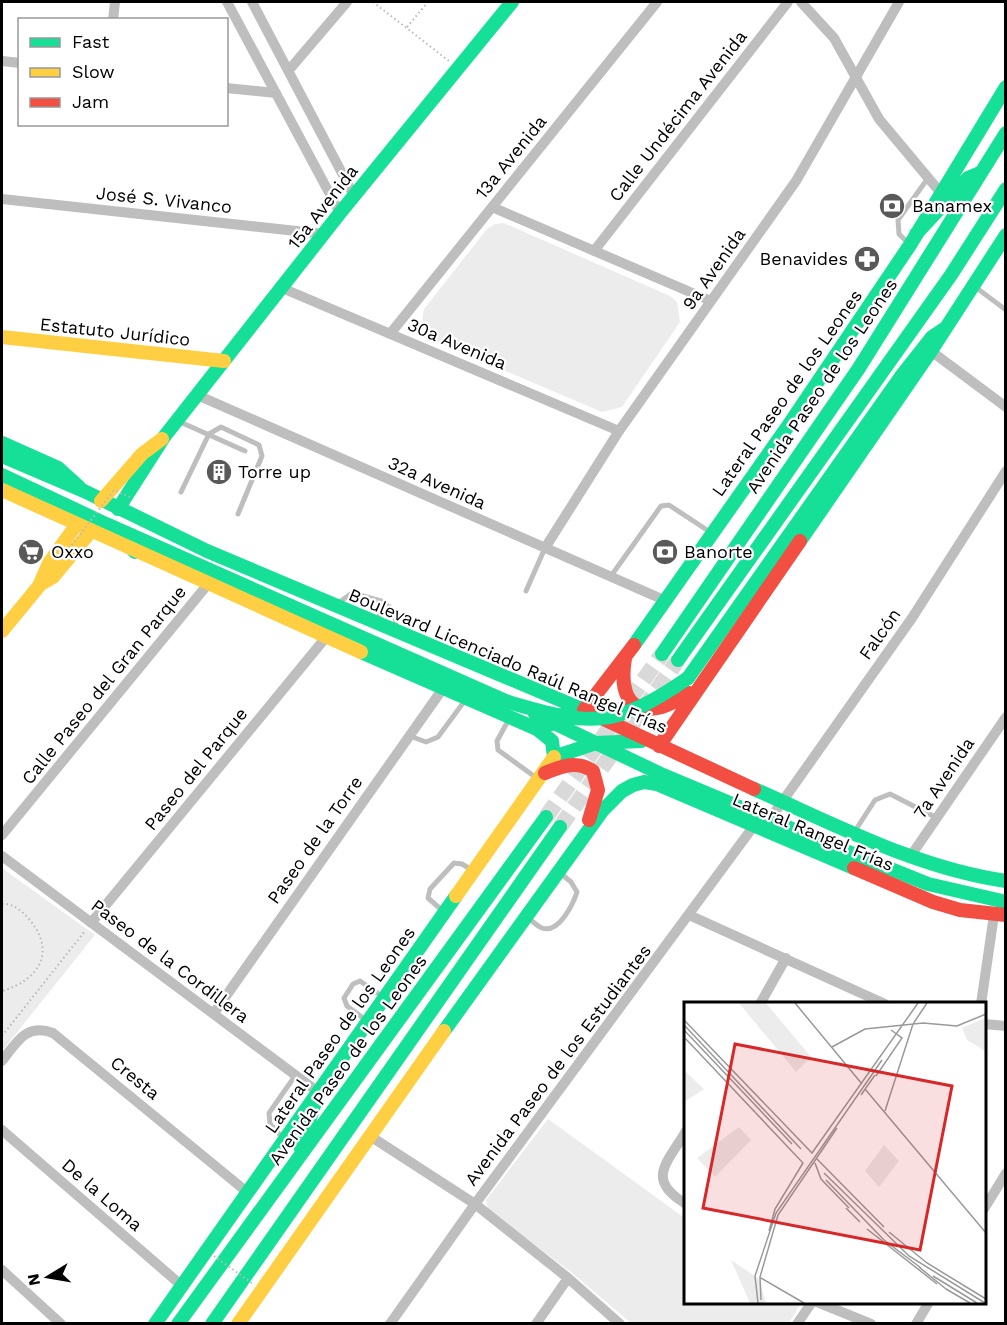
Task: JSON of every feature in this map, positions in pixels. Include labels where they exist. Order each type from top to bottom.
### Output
[{"type":"main road","name":"15a Avenida","points":[[118,509],[177,420],[340,213],[512,2]]},
{"type":"main road","name":"Lateral Paseo de los Leones","points":[[584,710],[625,658],[913,240],[1005,87]]},
{"type":"main road","name":"Avenida Paseo de los Leones","points":[[662,654],[859,368],[1005,134]]},
{"type":"main road","points":[[913,240],[968,178],[983,172]]},
{"type":"main road","points":[[678,660],[951,275],[1005,189]]},
{"type":"main road","points":[[2,490],[43,508],[79,518],[91,531],[135,552],[537,729],[552,741],[554,757],[585,744],[612,739],[653,743],[706,679],[931,351],[1005,235]]},
{"type":"main road","points":[[508,702],[566,719],[605,720],[627,715],[651,704],[688,678],[902,375],[932,337],[944,329]]},
{"type":"main road","name":"Estatuto Jurídico","points":[[2,337],[224,362]]},
{"type":"main road","name":"15a Avenida","points":[[101,501],[142,454],[164,438]]},
{"type":"main road","points":[[2,443],[58,468],[84,491]]},
{"type":"main road","name":"Boulevard Licenciado Raúl Rangel Frías","points":[[2,456],[84,491],[118,509],[335,607],[584,710],[729,778],[779,806],[782,811],[849,831]]},
{"type":"main road","name":"Boulevard Licenciado Raúl Rangel Frías","points":[[2,475],[79,518],[106,524],[156,546],[508,702],[663,775],[926,885],[950,893],[1005,902]]},
{"type":"main road","points":[[39,586],[49,563],[79,518]]},
{"type":"main road","points":[[106,524],[135,552]]},
{"type":"main road","points":[[4,624],[39,586],[53,577],[91,531]]},
{"type":"main road","points":[[625,658],[622,682],[625,695],[633,704],[651,710],[678,702],[706,679]]},
{"type":"main road","points":[[537,729],[559,720],[561,713],[548,695]]},
{"type":"main road","name":"Lateral Paseo de los Leones","points":[[155,1323],[554,757]]},
{"type":"main road","points":[[238,1323],[578,841],[599,797],[600,786],[593,771],[584,764],[572,762],[542,777]]},
{"type":"main road","points":[[719,812],[738,802],[740,797],[729,778]]},
{"type":"main road","name":"Lateral Rangel Frías","points":[[578,841],[615,798],[631,784],[640,781],[649,782],[933,902],[1000,915]]},
{"type":"main road","points":[[753,827],[760,819],[779,806]]},
{"type":"main road","name":"Avenida Paseo de los Leones","points":[[178,1323],[546,817]]},
{"type":"main road","name":"Avenida Paseo de los Leones","points":[[212,1323],[560,827]]},
{"type":"main road","points":[[849,831],[910,857],[964,876],[1005,881]]},
{"type":"main road","points":[[297,1161],[318,1092]]},
{"type":"street","points":[[113,18],[115,2]]},
{"type":"street","points":[[227,2],[340,213]]},
{"type":"street","points":[[252,2],[290,70],[354,196]]},
{"type":"street","points":[[290,70],[347,2]]},
{"type":"street","name":"13a Avenida","points":[[390,334],[657,2]]},
{"type":"street","name":"Calle Undécima Avenida","points":[[594,251],[788,2]]},
{"type":"street","points":[[801,2],[834,38],[879,119],[940,192]]},
{"type":"street","name":"9a Avenida","points":[[544,548],[619,431],[796,181],[899,2]]},
{"type":"street","points":[[2,61],[18,63]]},
{"type":"street","points":[[228,88],[276,93]]},
{"type":"street","name":"José S. Vivanco","points":[[2,199],[324,234]]},
{"type":"street","points":[[492,207],[711,301]]},
{"type":"street","points":[[989,261],[1005,251]]},
{"type":"street","name":"30a Avenida","points":[[282,288],[619,431]]},
{"type":"street","points":[[931,351],[1005,407]]},
{"type":"street","name":"32a Avenida","points":[[197,395],[664,600]]},
{"type":"street","name":"Falcón","points":[[779,806],[912,618],[1005,471]]},
{"type":"street","name":"Calle Paseo del Gran Parque","points":[[2,835],[208,584]]},
{"type":"street","name":"Paseo del Parque","points":[[91,923],[327,636]]},
{"type":"street","name":"Paseo de la Torre","points":[[214,1013],[444,687]]},
{"type":"street","name":"7a Avenida","points":[[910,857],[1005,717]]},
{"type":"street","name":"Avenida Paseo de los Estudiantes","points":[[390,1323],[753,827]]},
{"type":"street","name":"Paseo de la Cordillera","points":[[2,856],[318,1092]]},
{"type":"street","points":[[689,915],[879,1002]]},
{"type":"street","points":[[981,1002],[1000,915]]},
{"type":"street","points":[[761,1002],[786,958]]},
{"type":"street","points":[[986,1024],[1005,1026]]},
{"type":"street","name":"Cresta","points":[[2,1061],[23,1034],[42,1029],[53,1033],[247,1192]]},
{"type":"street","name":"De la Loma","points":[[2,1130],[181,1285]]},
{"type":"street","points":[[684,1134],[662,1175],[663,1186],[670,1195],[684,1203]]},
{"type":"street","points":[[370,1136],[475,1204],[620,1323]]},
{"type":"street","points":[[986,1206],[1005,1173]]},
{"type":"street","points":[[2,1270],[61,1323]]},
{"type":"street","points":[[536,1323],[568,1278]]},
{"type":"street","points":[[798,1323],[813,1304]]},
{"type":"street","points":[[820,1304],[871,1323]]},
{"type":"street","points":[[916,1323],[928,1304]]},
{"type":"lane","points":[[913,240],[898,234],[898,220],[928,178]]},
{"type":"lane","points":[[972,285],[1005,310]]},
{"type":"lane","points":[[177,420],[245,451]]},
{"type":"lane","points":[[181,492],[209,434],[221,427],[259,445],[262,450],[262,456],[238,514]]},
{"type":"lane","points":[[611,577],[661,506],[669,505],[712,533]]},
{"type":"lane","points":[[526,591],[544,548]]},
{"type":"lane","points":[[335,607],[352,592],[381,601],[395,611],[396,632]]},
{"type":"lane","points":[[379,625],[381,601]]},
{"type":"lane","points":[[409,736],[426,742],[438,737],[467,698]]},
{"type":"lane","points":[[510,718],[497,741],[498,750],[542,777]]},
{"type":"lane","points":[[849,831],[875,800],[890,794],[937,818]]},
{"type":"lane","points":[[445,913],[430,902],[428,895],[430,889],[454,863],[462,864],[475,872]]},
{"type":"lane","points":[[525,916],[542,928],[555,926],[565,916],[577,892],[571,882],[557,870]]},
{"type":"lane","points":[[369,1022],[345,1003],[344,998],[353,984],[360,981],[385,998]]},
{"type":"lane","points":[[285,1139],[270,1124],[269,1113],[295,1076]]},
{"type":"path","points":[[373,2],[458,68]]},
{"type":"path","points":[[407,27],[428,2]]},
{"type":"path","points":[[69,549],[114,490],[132,498]]},
{"type":"path","points":[[2,904],[22,910],[39,930],[44,942],[43,959],[21,986],[2,991]]},
{"type":"path","points":[[2,1036],[91,923]]},
{"type":"path","points":[[214,1256],[253,1284]]},
{"type":"shaded area","points":[[504,223],[670,296],[677,302],[680,322],[622,407],[602,412],[433,340],[427,332],[423,322],[424,309],[487,229],[495,224]]},
{"type":"shaded area","points":[[2,868],[95,935],[2,1051]]},
{"type":"shaded area","points":[[548,1119],[684,1218],[684,1304],[800,1304],[789,1323],[631,1323],[571,1272],[488,1210],[486,1200]]},
{"type":"tunnel","points":[[546,817],[662,654]]},
{"type":"tunnel","points":[[560,827],[678,660]]},
{"type":"traffic: fast","points":[[118,509],[164,437],[340,213],[512,2]]},
{"type":"traffic: fast","points":[[634,645],[788,426],[910,245],[1006,87]]},
{"type":"traffic: fast","points":[[662,654],[859,368],[1006,133]]},
{"type":"traffic: fast","points":[[916,234],[968,178],[980,173]]},
{"type":"traffic: fast","points":[[678,660],[951,275],[1006,189]]},
{"type":"traffic: fast","points":[[800,541],[931,351],[1006,235]]},
{"type":"traffic: fast","points":[[688,678],[902,375],[932,337],[944,329]]},
{"type":"traffic: fast","points":[[2,443],[58,468],[79,487]]},
{"type":"traffic: fast","points":[[2,456],[84,491],[207,551],[584,710]]},
{"type":"traffic: fast","points":[[2,475],[106,524],[508,702]]},
{"type":"traffic: fast","points":[[115,533],[135,552]]},
{"type":"traffic: fast","points":[[361,652],[537,729],[552,741],[554,757]]},
{"type":"traffic: fast","points":[[508,702],[561,716],[583,719],[602,718],[641,706],[688,678]]},
{"type":"traffic: fast","points":[[535,714],[663,775],[804,834]]},
{"type":"traffic: fast","points":[[537,729],[554,723],[561,715]]},
{"type":"traffic: fast","points":[[554,757],[596,743],[641,741]]},
{"type":"traffic: fast","points":[[444,1031],[603,810],[622,791],[633,785],[644,782],[657,784],[854,868]]},
{"type":"traffic: fast","points":[[754,789],[846,831],[909,856],[973,875],[1006,881]]},
{"type":"traffic: fast","points":[[178,1324],[546,817]]},
{"type":"traffic: fast","points":[[212,1324],[560,827]]},
{"type":"traffic: fast","points":[[804,834],[928,884],[1006,902]]},
{"type":"traffic: fast","points":[[155,1324],[456,896]]},
{"type":"traffic: fast","points":[[301,1149],[318,1092]]},
{"type":"traffic: slow","points":[[2,337],[224,361]]},
{"type":"traffic: slow","points":[[101,501],[142,454],[162,439]]},
{"type":"traffic: slow","points":[[2,490],[361,652]]},
{"type":"traffic: slow","points":[[2,631],[39,586],[49,563],[77,524]]},
{"type":"traffic: slow","points":[[41,584],[53,577],[91,531]]},
{"type":"traffic: slow","points":[[456,896],[554,757]]},
{"type":"traffic: slow","points":[[238,1324],[444,1031]]},
{"type":"traffic: jam","points":[[659,746],[800,541]]},
{"type":"traffic: jam","points":[[634,645],[584,710],[754,789]]},
{"type":"traffic: jam","points":[[625,658],[623,676],[625,691],[630,701],[638,707],[648,709],[660,707],[689,693]]},
{"type":"traffic: jam","points":[[545,773],[563,766],[575,765],[593,771],[598,790],[589,820]]},
{"type":"traffic: jam","points":[[854,868],[933,902],[960,910],[1006,915]]},
{"type":"place","name":"Banamex","points":[[892,206]]},
{"type":"place","name":"Benavides","points":[[867,259]]},
{"type":"place","name":"Torre up","points":[[219,472]]},
{"type":"place","name":"Oxxo","points":[[31,552]]},
{"type":"place","name":"Banorte","points":[[665,552]]}]
